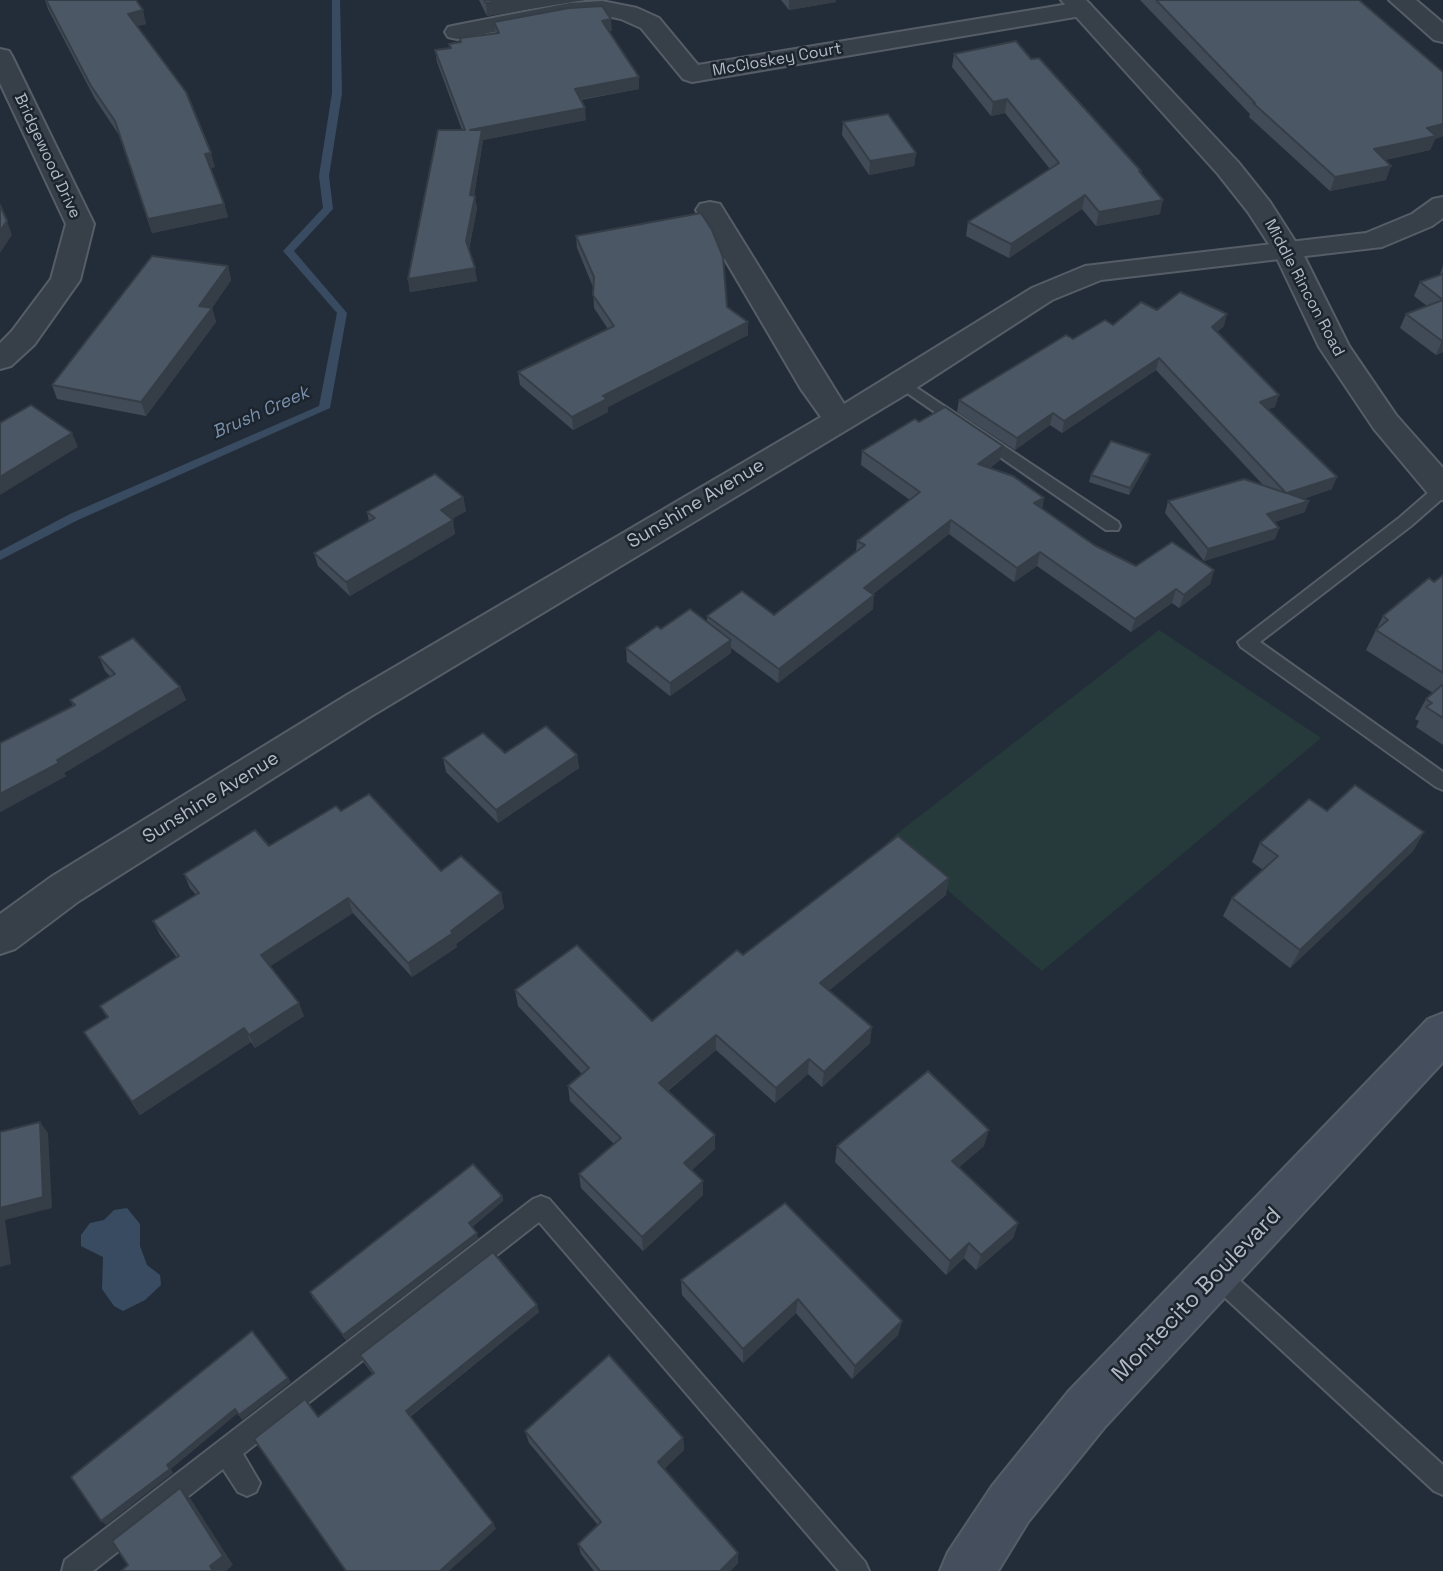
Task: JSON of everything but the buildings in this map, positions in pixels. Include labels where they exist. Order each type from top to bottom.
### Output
[{"type":"main road","name":"Montecito Boulevard","points":[[967,1571],[1010,1504],[1086,1410],[1443,1032]]},
{"type":"street","points":[[1401,0],[1443,35]]},
{"type":"street","name":"McCloskey Court","points":[[457,32],[570,10],[602,8],[628,13],[650,23],[692,74],[1077,4]]},
{"type":"street","name":"Middle Rincon Road","points":[[1077,4],[1228,167],[1288,252],[1334,346],[1385,422],[1443,489]]},
{"type":"street","name":"Bridgewood Drive","points":[[0,56],[80,224],[65,280],[23,338],[0,359]]},
{"type":"street","name":"Sunshine Avenue","points":[[0,937],[65,890],[360,705],[902,383],[1042,294],[1095,272],[1372,241],[1422,219],[1443,205]]},
{"type":"street","points":[[710,210],[817,388],[839,419]]},
{"type":"lane","points":[[902,383],[1112,526]]},
{"type":"lane","points":[[1443,489],[1247,642],[1443,782]]},
{"type":"lane","points":[[74,1569],[541,1207],[856,1571]]},
{"type":"lane","points":[[1216,1274],[1443,1482]]},
{"type":"lane","points":[[227,1452],[247,1483]]},
{"type":"green space","points":[[1159,630],[1321,738],[1042,971],[889,840]]},
{"type":"water","points":[[127,1208],[140,1224],[140,1246],[147,1265],[160,1275],[161,1285],[145,1300],[123,1311],[114,1306],[102,1289],[103,1257],[81,1246],[81,1235],[90,1223],[104,1220],[114,1210]]},
{"type":"waterway","name":"Brush Creek","points":[[0,556],[74,517],[324,408],[342,313],[288,251],[328,209],[324,176],[337,93],[336,0]]}]
